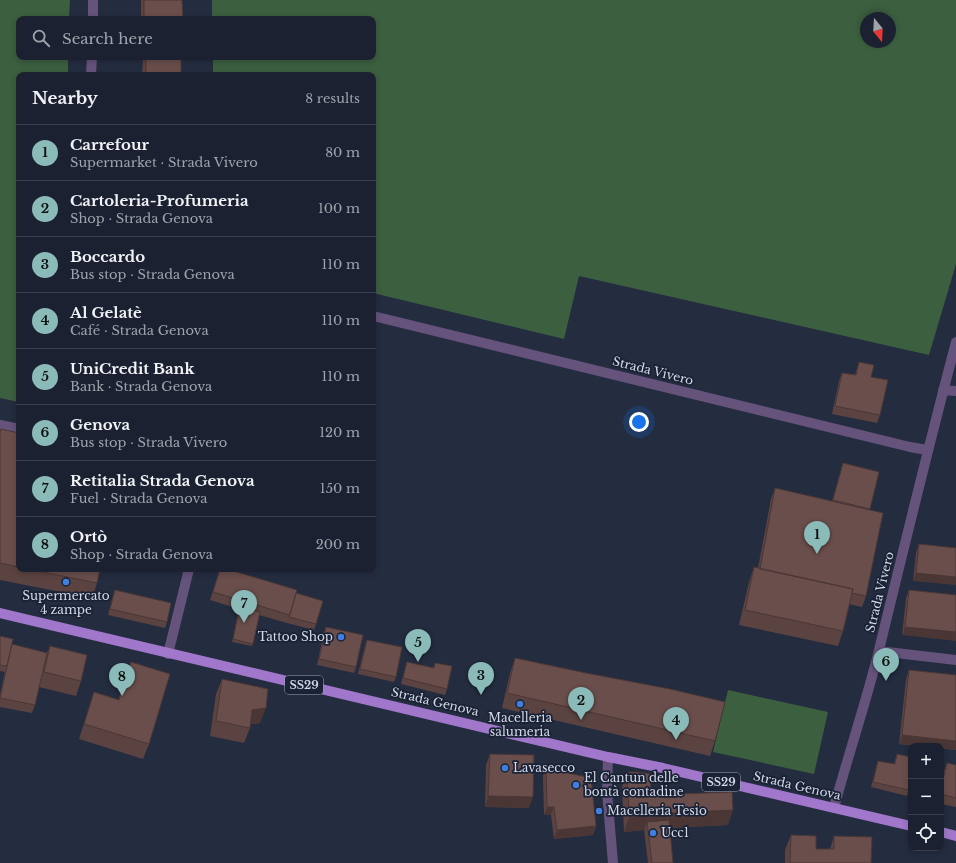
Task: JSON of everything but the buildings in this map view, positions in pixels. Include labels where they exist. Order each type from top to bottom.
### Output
[{"type":"main road","name":"Strada Genova","points":[[0,613],[608,757],[671,770],[908,825]]},
{"type":"main road","points":[[944,833],[956,836]]},
{"type":"street","points":[[93,0],[93,16]]},
{"type":"street","points":[[91,72],[92,60]]},
{"type":"street","name":"Strada Vivero","points":[[376,317],[927,450]]},
{"type":"street","name":"Strada Vivero","points":[[834,808],[879,651],[927,450],[956,342]]},
{"type":"street","points":[[943,390],[956,391]]},
{"type":"street","points":[[0,425],[16,428]]},
{"type":"street","points":[[168,654],[188,572]]},
{"type":"street","points":[[879,651],[956,660]]},
{"type":"street","points":[[608,757],[607,792],[613,863]]},
{"type":"green space","points":[[0,0],[70,0],[69,16],[16,16],[16,60],[68,60],[68,72],[16,72],[16,401],[0,398]]},
{"type":"green space","points":[[212,0],[956,0],[956,264],[929,355],[579,276],[564,339],[376,294],[376,72],[213,72],[213,60],[376,60],[376,16],[212,16]]},
{"type":"green space","points":[[728,690],[828,712],[814,774],[713,752]]},
{"type":"place","name":"Carrefour","points":[[817,554]]},
{"type":"place","name":"Supermercato 4 zampe","points":[[66,582]]},
{"type":"place","name":"Retitalia Strada Genova","points":[[244,623]]},
{"type":"place","name":"Tattoo Shop","points":[[341,637]]},
{"type":"place","name":"UniCredit Bank","points":[[418,662]]},
{"type":"place","name":"Genova","points":[[886,681]]},
{"type":"place","name":"Boccardo","points":[[481,695]]},
{"type":"place","name":"Ortò","points":[[122,696]]},
{"type":"place","name":"Macelleria salumeria","points":[[520,704]]},
{"type":"place","name":"Cartoleria-Profumeria","points":[[581,720]]},
{"type":"place","name":"Al Gelatè","points":[[676,740]]},
{"type":"place","name":"Lavasecco","points":[[505,768]]},
{"type":"place","name":"El Cantun delle bontà contadine","points":[[576,785]]},
{"type":"place","name":"Macelleria Tesio","points":[[599,811]]},
{"type":"place","name":"Ucc1","points":[[653,833]]}]
